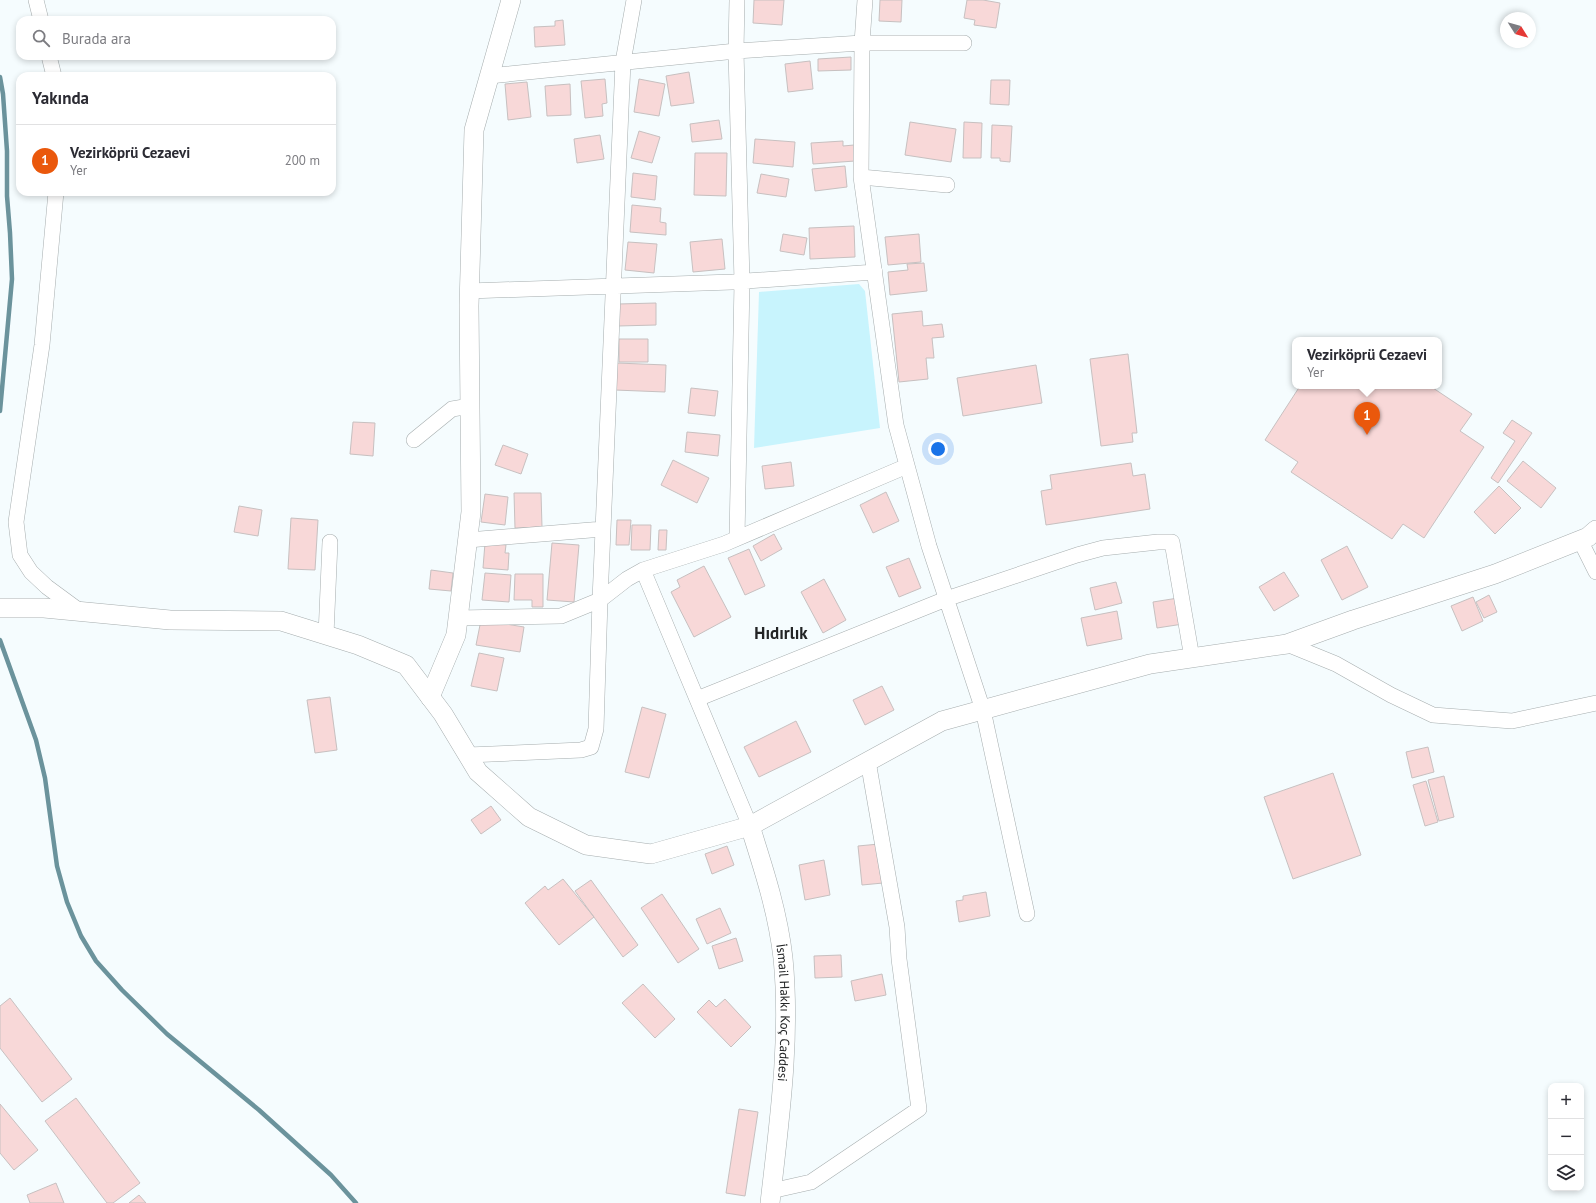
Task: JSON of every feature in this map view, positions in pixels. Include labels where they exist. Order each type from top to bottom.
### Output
[{"type":"street","points":[[36,0],[40,16]]},
{"type":"street","points":[[430,697],[456,635],[471,512],[469,291],[474,130],[511,0]]},
{"type":"street","points":[[468,756],[581,750],[591,747],[596,729],[600,600],[623,62],[634,0]]},
{"type":"street","points":[[737,0],[736,51],[742,282],[737,538]]},
{"type":"street","points":[[865,0],[862,43],[861,177],[896,425],[929,546],[983,710],[1027,914]]},
{"type":"street","points":[[489,76],[736,51],[862,43],[964,43]]},
{"type":"street","points":[[50,60],[53,72]]},
{"type":"street","points":[[861,177],[947,185]]},
{"type":"street","points":[[56,196],[42,345],[16,522],[20,555],[31,572],[47,587],[81,612]]},
{"type":"street","points":[[469,291],[742,282],[875,272]]},
{"type":"street","points":[[414,440],[452,409],[470,406]]},
{"type":"street","points":[[458,618],[561,616],[600,600],[627,579],[643,570],[724,544],[907,466]]},
{"type":"street","points":[[468,540],[603,530]]},
{"type":"street","points":[[0,608],[44,608],[170,620],[281,621],[358,646],[406,665],[443,714],[478,772],[529,816],[586,845],[651,854],[750,826],[942,721],[1150,664],[1287,644],[1353,620],[1495,574],[1580,540],[1596,530]]},
{"type":"street","points":[[1580,540],[1596,572]]},
{"type":"street","points":[[326,635],[330,542]]},
{"type":"street","points":[[697,699],[946,599],[1077,555],[1103,548],[1158,542],[1172,542],[1192,658]]},
{"type":"street","points":[[643,570],[750,826]]},
{"type":"street","points":[[1287,644],[1336,664],[1391,695],[1433,715],[1512,721],[1596,703]]},
{"type":"street","points":[[770,1197],[811,1182],[919,1109],[899,959],[897,927],[868,761]]},
{"type":"street","name":"İsmail Hakkı Koç Caddesi","points":[[750,826],[767,877],[776,915],[783,958],[785,1025],[784,1056],[770,1197]]},
{"type":"shaded area","points":[[859,284],[865,291],[880,428],[754,448],[759,292]]},
{"type":"building","points":[[754,0],[784,0],[782,25],[753,23]]},
{"type":"building","points":[[880,0],[902,0],[901,22],[879,21]]},
{"type":"building","points":[[967,0],[983,0],[1000,3],[996,28],[974,25],[975,20],[964,18]]},
{"type":"building","points":[[563,20],[565,45],[535,47],[534,27],[555,26],[555,21]]},
{"type":"building","points":[[851,57],[851,70],[818,71],[818,59]]},
{"type":"building","points":[[810,61],[813,89],[788,92],[785,64]]},
{"type":"building","points":[[689,72],[694,103],[671,106],[666,76]]},
{"type":"building","points":[[605,79],[607,103],[602,104],[603,116],[585,118],[581,81]]},
{"type":"building","points":[[639,79],[665,84],[659,116],[634,112]]},
{"type":"building","points":[[991,80],[1010,80],[1009,105],[990,104]]},
{"type":"building","points":[[527,82],[531,117],[508,120],[505,84]]},
{"type":"building","points":[[570,84],[571,115],[547,116],[545,86]]},
{"type":"building","points":[[719,120],[722,139],[692,142],[690,124]]},
{"type":"building","points":[[910,122],[956,129],[951,162],[905,155]]},
{"type":"building","points":[[964,122],[982,123],[981,158],[963,158]]},
{"type":"building","points":[[992,125],[1012,126],[1010,162],[1000,161],[1000,158],[991,158]]},
{"type":"building","points":[[639,131],[660,137],[652,163],[631,158]]},
{"type":"building","points":[[600,135],[604,159],[577,163],[574,139]]},
{"type":"building","points":[[755,139],[795,142],[793,167],[753,163]]},
{"type":"building","points":[[843,141],[843,146],[854,145],[855,161],[813,164],[811,143]]},
{"type":"building","points":[[695,153],[727,153],[726,196],[694,195]]},
{"type":"building","points":[[845,166],[847,187],[815,191],[812,169]]},
{"type":"building","points":[[633,173],[657,176],[655,200],[631,197]]},
{"type":"building","points":[[761,174],[789,179],[786,197],[757,193]]},
{"type":"building","points":[[632,205],[661,208],[660,222],[666,223],[666,235],[630,232]]},
{"type":"building","points":[[854,226],[855,257],[810,259],[809,228]]},
{"type":"building","points":[[783,234],[807,238],[804,255],[780,251]]},
{"type":"building","points":[[919,234],[921,262],[888,265],[885,237]]},
{"type":"building","points":[[722,239],[725,269],[693,272],[690,242]]},
{"type":"building","points":[[628,242],[657,244],[654,273],[625,270]]},
{"type":"building","points":[[924,263],[927,291],[890,295],[888,272],[908,270],[907,264]]},
{"type":"building","points":[[656,303],[656,325],[618,326],[618,304]]},
{"type":"building","points":[[922,311],[923,326],[942,324],[944,337],[932,338],[934,358],[926,358],[928,379],[899,382],[892,314]]},
{"type":"building","points":[[619,339],[648,339],[648,362],[619,362]]},
{"type":"building","points":[[1128,354],[1137,433],[1132,433],[1133,442],[1101,446],[1090,359]]},
{"type":"building","points":[[617,363],[666,365],[665,392],[615,390]]},
{"type":"building","points":[[1036,365],[1042,403],[963,416],[957,378]]},
{"type":"building","points":[[691,388],[718,391],[715,416],[688,413]]},
{"type":"building","points":[[1298,389],[1434,389],[1472,414],[1460,431],[1484,447],[1424,538],[1403,524],[1392,539],[1291,472],[1298,462],[1265,440]]},
{"type":"building","points":[[1512,420],[1532,433],[1498,483],[1491,478],[1515,441],[1503,433]]},
{"type":"building","points":[[353,422],[375,423],[373,456],[350,454]]},
{"type":"building","points":[[687,432],[720,435],[718,456],[685,452]]},
{"type":"building","points":[[503,445],[528,454],[521,474],[495,465]]},
{"type":"building","points":[[673,460],[709,478],[697,503],[661,485]]},
{"type":"building","points":[[1523,461],[1556,488],[1541,508],[1507,481]]},
{"type":"building","points":[[791,462],[794,486],[765,489],[762,466]]},
{"type":"building","points":[[1131,463],[1133,476],[1145,474],[1150,509],[1046,525],[1041,491],[1052,489],[1050,475]]},
{"type":"building","points":[[1499,486],[1521,508],[1495,534],[1474,512]]},
{"type":"building","points":[[886,492],[899,521],[873,533],[860,505]]},
{"type":"building","points":[[514,493],[541,493],[542,527],[515,528]]},
{"type":"building","points":[[485,494],[508,497],[505,525],[481,522]]},
{"type":"building","points":[[239,506],[262,510],[258,536],[234,532]]},
{"type":"building","points":[[291,518],[318,520],[315,570],[288,569]]},
{"type":"building","points":[[617,520],[631,520],[629,545],[616,545]]},
{"type":"building","points":[[632,525],[651,525],[650,550],[631,550]]},
{"type":"building","points":[[659,530],[667,530],[666,550],[658,550]]},
{"type":"building","points":[[774,534],[782,549],[761,561],[753,546]]},
{"type":"building","points":[[485,543],[506,545],[505,553],[509,553],[508,570],[483,568]]},
{"type":"building","points":[[552,543],[579,545],[574,602],[547,600]]},
{"type":"building","points":[[1347,546],[1368,587],[1342,600],[1321,560]]},
{"type":"building","points":[[749,549],[765,586],[745,595],[728,558]]},
{"type":"building","points":[[909,558],[921,588],[899,597],[886,567]]},
{"type":"building","points":[[704,566],[731,617],[694,637],[671,592],[680,587],[677,580]]},
{"type":"building","points":[[431,570],[453,573],[451,591],[429,589]]},
{"type":"building","points":[[1284,572],[1299,596],[1274,611],[1259,587]]},
{"type":"building","points":[[485,573],[511,575],[509,602],[482,600]]},
{"type":"building","points":[[515,574],[543,574],[543,607],[532,607],[532,600],[514,600]]},
{"type":"building","points":[[824,579],[846,620],[823,633],[801,592]]},
{"type":"building","points":[[1116,582],[1122,603],[1095,610],[1090,588]]},
{"type":"building","points":[[1489,595],[1497,612],[1484,618],[1476,602]]},
{"type":"building","points":[[1473,597],[1483,621],[1462,631],[1451,606]]},
{"type":"building","points":[[1178,598],[1183,624],[1157,628],[1153,602]]},
{"type":"building","points":[[1117,611],[1122,639],[1087,646],[1081,618]]},
{"type":"building","points":[[481,620],[524,627],[520,652],[476,645]]},
{"type":"building","points":[[479,653],[504,658],[497,691],[471,686]]},
{"type":"building","points":[[882,686],[894,710],[865,725],[853,700]]},
{"type":"building","points":[[330,697],[337,750],[315,753],[307,700]]},
{"type":"building","points":[[642,707],[666,714],[649,778],[625,772]]},
{"type":"building","points":[[796,721],[811,752],[759,777],[744,747]]},
{"type":"building","points":[[1428,747],[1434,772],[1412,778],[1406,752]]},
{"type":"building","points":[[1333,773],[1361,855],[1293,879],[1264,797]]},
{"type":"building","points":[[1444,776],[1454,817],[1439,821],[1428,780]]},
{"type":"building","points":[[1426,781],[1438,822],[1425,826],[1413,785]]},
{"type":"building","points":[[491,806],[501,820],[481,834],[471,820]]},
{"type":"building","points":[[879,844],[883,883],[862,885],[858,846]]},
{"type":"building","points":[[727,846],[734,865],[712,874],[705,854]]},
{"type":"building","points":[[824,860],[830,895],[805,900],[799,865]]},
{"type":"building","points":[[563,879],[594,917],[559,945],[525,903],[545,886],[548,890]]},
{"type":"building","points":[[591,880],[638,945],[623,957],[575,891]]},
{"type":"building","points":[[986,892],[990,916],[959,922],[956,901],[963,900],[963,896]]},
{"type":"building","points":[[662,894],[699,949],[678,963],[641,908]]},
{"type":"building","points":[[720,908],[731,933],[707,944],[696,919]]},
{"type":"building","points":[[736,938],[743,961],[719,969],[712,946]]},
{"type":"building","points":[[841,955],[842,977],[815,978],[814,956]]},
{"type":"building","points":[[882,974],[886,995],[855,1001],[851,981]]},
{"type":"building","points":[[643,984],[675,1019],[655,1038],[622,1003]]},
{"type":"building","points":[[10,998],[72,1079],[42,1102],[0,1048],[0,1006]]},
{"type":"building","points":[[725,999],[751,1027],[731,1047],[697,1012],[709,1000],[716,1007]]},
{"type":"building","points":[[76,1098],[140,1183],[113,1203],[107,1203],[45,1121]]},
{"type":"building","points":[[0,1104],[38,1150],[14,1170],[0,1153]]},
{"type":"building","points":[[739,1109],[758,1112],[745,1196],[726,1193]]},
{"type":"building","points":[[56,1183],[64,1203],[30,1203],[27,1195]]},
{"type":"building","points":[[139,1195],[146,1203],[129,1203]]},
{"type":"waterway","points":[[0,77],[3,94],[7,151],[7,196],[12,279],[0,411]]},
{"type":"waterway","points":[[0,640],[36,740],[45,778],[57,866],[67,902],[81,936],[96,961],[122,990],[167,1034],[259,1110],[331,1175],[356,1203]]},
{"type":"place","name":"Vezirköprü Cezaevi","points":[[1367,435]]},
{"type":"district","name":"Hıdırlık","points":[[781,633]]}]
